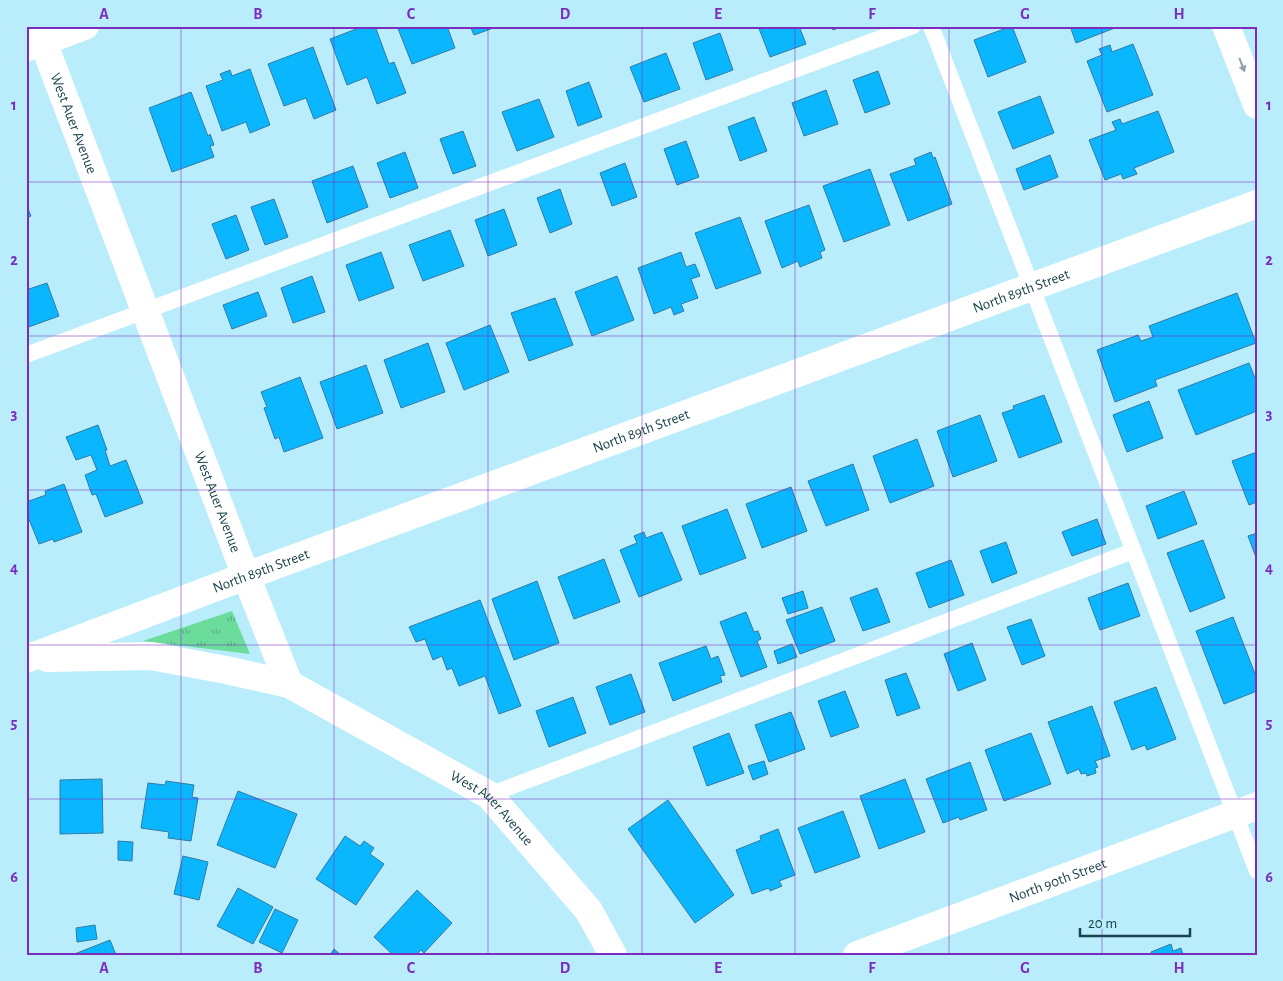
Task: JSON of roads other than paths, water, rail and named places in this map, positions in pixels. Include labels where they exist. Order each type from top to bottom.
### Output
[{"type":"street","points":[[35,39],[85,26]]},
{"type":"street","points":[[1226,26],[1257,104]]},
{"type":"street","name":"West Auer Avenue","points":[[35,39],[145,311],[289,684],[489,795],[589,911],[613,955]]},
{"type":"street","name":"North 89th Street","points":[[27,658],[1257,204]]},
{"type":"street","points":[[27,658],[151,656],[289,684]]},
{"type":"street","name":"North 90th Street","points":[[857,955],[1246,810]]},
{"type":"lane","points":[[26,355],[913,26]]},
{"type":"lane","points":[[931,26],[1133,551],[1246,810],[1257,871]]},
{"type":"lane","points":[[489,795],[1133,551]]}]
